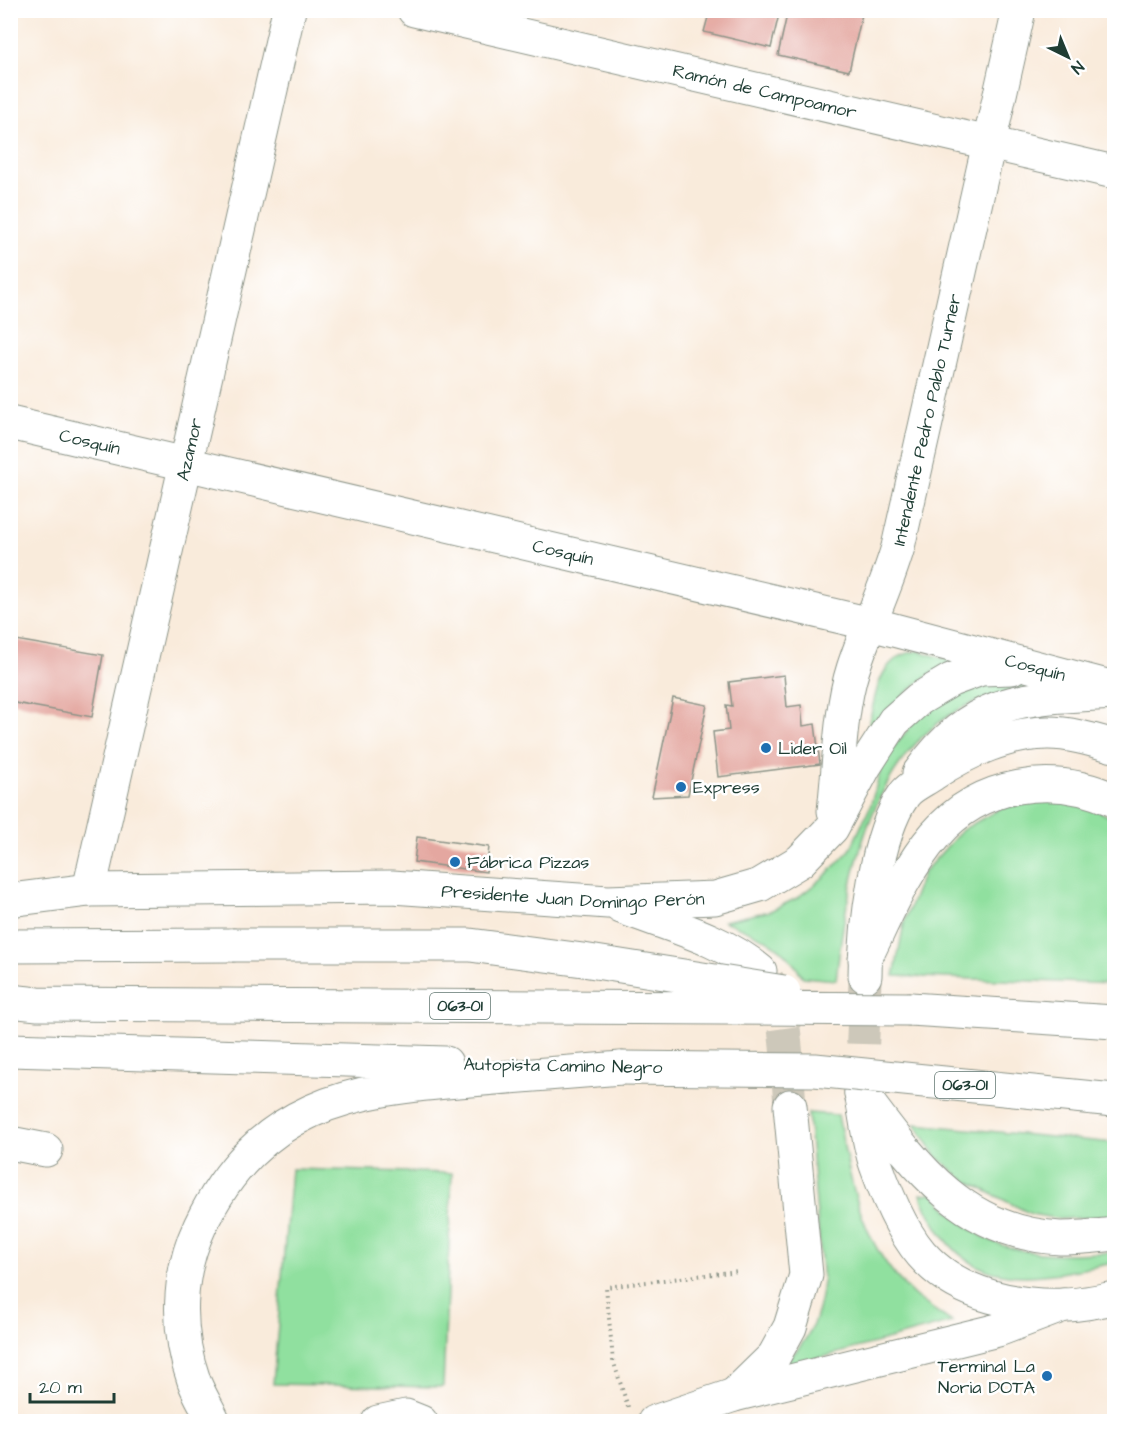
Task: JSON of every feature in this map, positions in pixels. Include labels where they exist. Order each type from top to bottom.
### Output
[{"type":"main road","name":"Azamor","points":[[89,890],[289,10]]},
{"type":"main road","name":"Ramón de Campoamor","points":[[414,10],[1114,172]]},
{"type":"main road","name":"Intendente Pedro Pablo Turner","points":[[832,828],[848,689],[853,669],[898,547],[1019,10]]},
{"type":"main road","name":"Cosquín","points":[[10,423],[184,466],[871,624],[1114,688]]},
{"type":"main road","name":"Presidente Juan Domingo Perón","points":[[10,900],[89,890],[392,888],[608,902],[715,898],[760,885],[800,861],[832,828],[865,766],[894,721],[919,699],[951,680],[981,669],[1036,668]]},
{"type":"main road","points":[[1114,693],[1033,698],[992,708],[958,728],[931,756],[904,794],[887,831],[878,863],[868,917],[865,967],[906,877],[935,834],[966,808],[996,792],[1030,784],[1046,783],[1094,790],[1114,800]]},
{"type":"main road","points":[[904,794],[943,767],[973,752],[1016,737],[1047,733],[1075,736],[1114,746]]},
{"type":"main road","points":[[608,902],[702,938],[746,958],[760,971]]},
{"type":"main road","points":[[10,946],[470,945],[910,1009]]},
{"type":"main road","name":"063-01","points":[[10,1001],[38,1004],[910,1009],[1114,1022]]},
{"type":"main road","name":"Autopista Camino Negro","points":[[10,1050],[621,1068],[815,1071],[1114,1100]]},
{"type":"main road","points":[[214,1422],[194,1381],[181,1321],[181,1293],[186,1266],[196,1236],[216,1194],[232,1171],[288,1123],[326,1104],[358,1093],[405,1085],[621,1068]]},
{"type":"main road","points":[[1065,1305],[982,1294],[949,1279],[926,1260],[897,1212],[875,1163],[861,1093],[916,1161],[956,1203],[980,1217],[1018,1230],[1060,1238],[1104,1235]]},
{"type":"main road","points":[[734,1395],[774,1356],[790,1327],[806,1275],[790,1106]]},
{"type":"main road","points":[[10,1143],[46,1150]]},
{"type":"main road","points":[[642,1416],[998,1330],[1065,1305],[1114,1298]]},
{"type":"main road","points":[[192,1422],[194,1381]]},
{"type":"main road","points":[[378,1422],[406,1416],[421,1422]]},
{"type":"path","points":[[642,1416],[613,1360],[606,1287],[738,1271]]},
{"type":"green space","points":[[919,651],[952,661],[928,675],[908,691],[871,729],[869,723],[882,676],[895,659]]},
{"type":"green space","points":[[986,675],[1028,681],[1029,686],[960,709],[928,731],[903,759],[883,792],[867,828],[847,905],[836,980],[803,977],[778,948],[759,936],[724,921],[770,911],[797,898],[824,877],[850,850],[870,807],[884,759],[931,701]]},
{"type":"green space","points":[[1050,797],[1090,807],[1114,819],[1114,984],[894,976],[904,923],[923,873],[962,830],[1001,808]]},
{"type":"green space","points":[[808,1113],[838,1115],[848,1165],[861,1212],[881,1256],[914,1295],[952,1322],[779,1369],[779,1366],[798,1349],[811,1330],[819,1307],[823,1282]]},
{"type":"green space","points":[[915,1124],[1114,1143],[1114,1216],[1059,1219],[1031,1214],[963,1179],[936,1156]]},
{"type":"green space","points":[[291,1169],[452,1173],[443,1387],[273,1384]]},
{"type":"green space","points":[[933,1193],[952,1214],[972,1230],[993,1242],[1037,1253],[1114,1252],[1114,1263],[1064,1272],[1016,1276],[994,1272],[973,1264],[954,1249],[927,1211],[921,1194]]},
{"type":"building","points":[[710,10],[780,10],[771,48],[704,32]]},
{"type":"building","points":[[788,10],[863,10],[849,71],[778,55]]},
{"type":"building","points":[[10,639],[103,655],[92,717],[10,702]]},
{"type":"building","name":"Lider Oil","points":[[784,675],[787,707],[801,705],[803,726],[815,724],[820,764],[718,777],[713,732],[729,730],[726,705],[732,706],[729,682]]},
{"type":"building","points":[[673,698],[707,705],[688,795],[652,797]]},
{"type":"building","points":[[417,837],[489,847],[486,872],[414,862]]},
{"type":"tunnel","points":[[861,1093],[865,980]]},
{"type":"tunnel","points":[[769,982],[780,1007],[783,1023],[790,1106]]},
{"type":"place","name":"Lider Oil","points":[[766,748]]},
{"type":"place","name":"Express","points":[[681,787]]},
{"type":"place","name":"Fábrica Pizzas","points":[[455,862]]},
{"type":"place","name":"Terminal La Noria DOTA","points":[[1047,1376]]}]
